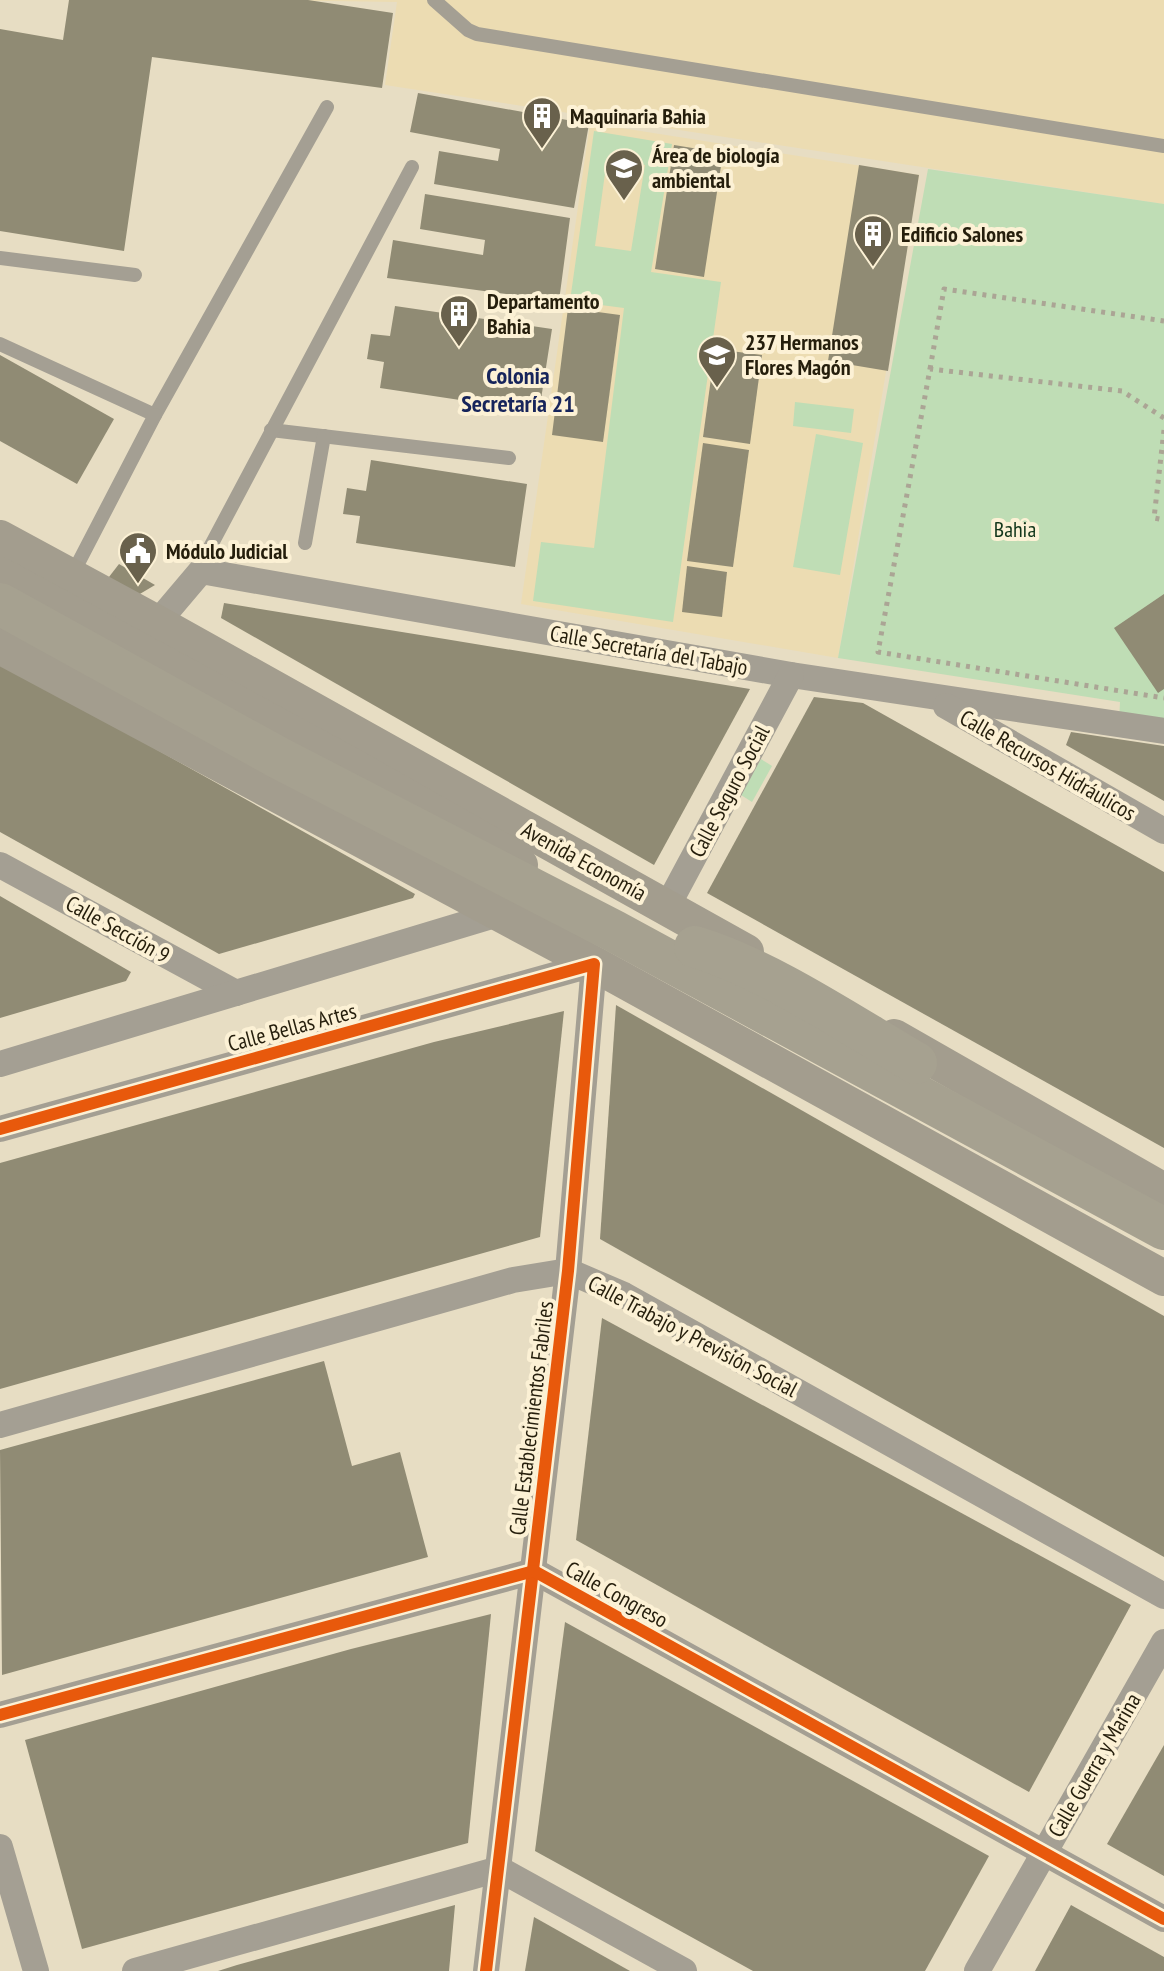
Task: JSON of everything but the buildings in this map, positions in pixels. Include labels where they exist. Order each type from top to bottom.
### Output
[{"type":"main road","name":"Avenida Economía","points":[[0,538],[667,907],[1164,1191]]},
{"type":"main road","points":[[0,575],[504,852],[553,893],[604,948]]},
{"type":"main road","points":[[0,604],[277,757],[1164,1278]]},
{"type":"main road","points":[[0,646],[498,914],[604,948],[1164,1229]]},
{"type":"main road","points":[[604,948],[684,944],[718,954],[801,996],[1164,1211]]},
{"type":"street","points":[[157,623],[201,571]]},
{"type":"street","name":"Calle Secretaría del Tabajo","points":[[201,571],[791,675],[1164,731]]},
{"type":"street","name":"Calle Seguro Social","points":[[667,907],[791,675]]},
{"type":"street","name":"Calle Recursos Hidráulicos","points":[[933,698],[1164,831]]},
{"type":"street","name":"Calle Sección 9","points":[[0,865],[236,993]]},
{"type":"street","points":[[0,1064],[498,914]]},
{"type":"street","name":"Calle Bellas Artes","points":[[0,1129],[604,948]]},
{"type":"street","name":"Calle Establecimientos Fabriles","points":[[486,1971],[604,948]]},
{"type":"street","name":"Calle Trabajo y Previsión Social","points":[[0,1425],[513,1280],[568,1271],[624,1295],[1164,1596]]},
{"type":"street","name":"Calle Congreso","points":[[0,1715],[534,1571],[1164,1919]]},
{"type":"street","name":"Calle Guerra y Marina","points":[[977,1971],[1164,1642]]},
{"type":"street","points":[[0,1847],[36,1971]]},
{"type":"street","points":[[135,1971],[499,1869],[684,1971]]},
{"type":"lane","points":[[434,0],[468,30],[477,34],[1164,146]]},
{"type":"lane","points":[[71,577],[155,415],[327,107]]},
{"type":"lane","points":[[201,571],[208,551],[271,430],[412,167]]},
{"type":"lane","points":[[0,258],[135,275]]},
{"type":"lane","points":[[0,344],[155,415]]},
{"type":"lane","points":[[271,430],[509,458]]},
{"type":"lane","points":[[305,543],[324,436]]},
{"type":"path","points":[[1164,321],[944,289],[878,652],[1164,698]]},
{"type":"path","points":[[930,369],[1122,391],[1164,418]]},
{"type":"path","points":[[1164,430],[1154,518],[1164,520]]},
{"type":"shaded area","points":[[266,0],[1164,0],[1164,204],[385,85],[397,2]]},
{"type":"shaded area","name":"237 Hermanos Flores Magón","points":[[590,123],[919,175],[838,658],[521,604]]},
{"type":"green space","points":[[594,131],[672,144],[651,272],[721,282],[673,622],[533,601],[541,542],[594,548],[624,308],[570,301]],"holes":[[[607,159],[645,165],[631,251],[595,246]]]},
{"type":"green space","name":"Bahia","points":[[928,169],[1164,204],[1164,726],[1119,722],[1120,702],[838,658]]},
{"type":"green space","points":[[795,402],[854,409],[851,433],[793,426]]},
{"type":"green space","points":[[816,434],[863,443],[840,575],[793,567]]},
{"type":"green space","points":[[761,759],[772,766],[752,802],[741,795]]},
{"type":"cycle path","points":[[0,1129],[594,964],[568,1271],[486,1971]]},
{"type":"cycle path","points":[[0,1715],[534,1571],[1164,1919]]},
{"type":"place","name":"Maquinaria Bahia","points":[[542,150]]},
{"type":"place","name":"Área de biología ambiental","points":[[624,202]]},
{"type":"place","name":"Edificio Salones","points":[[873,268]]},
{"type":"place","name":"Departamento Bahia","points":[[459,348]]},
{"type":"place","name":"237 Hermanos Flores Magón","points":[[717,389]]},
{"type":"place","name":"Módulo Judicial","points":[[138,585]]},
{"type":"district","name":"Colonia Secretaría 21","points":[[518,389]]}]
